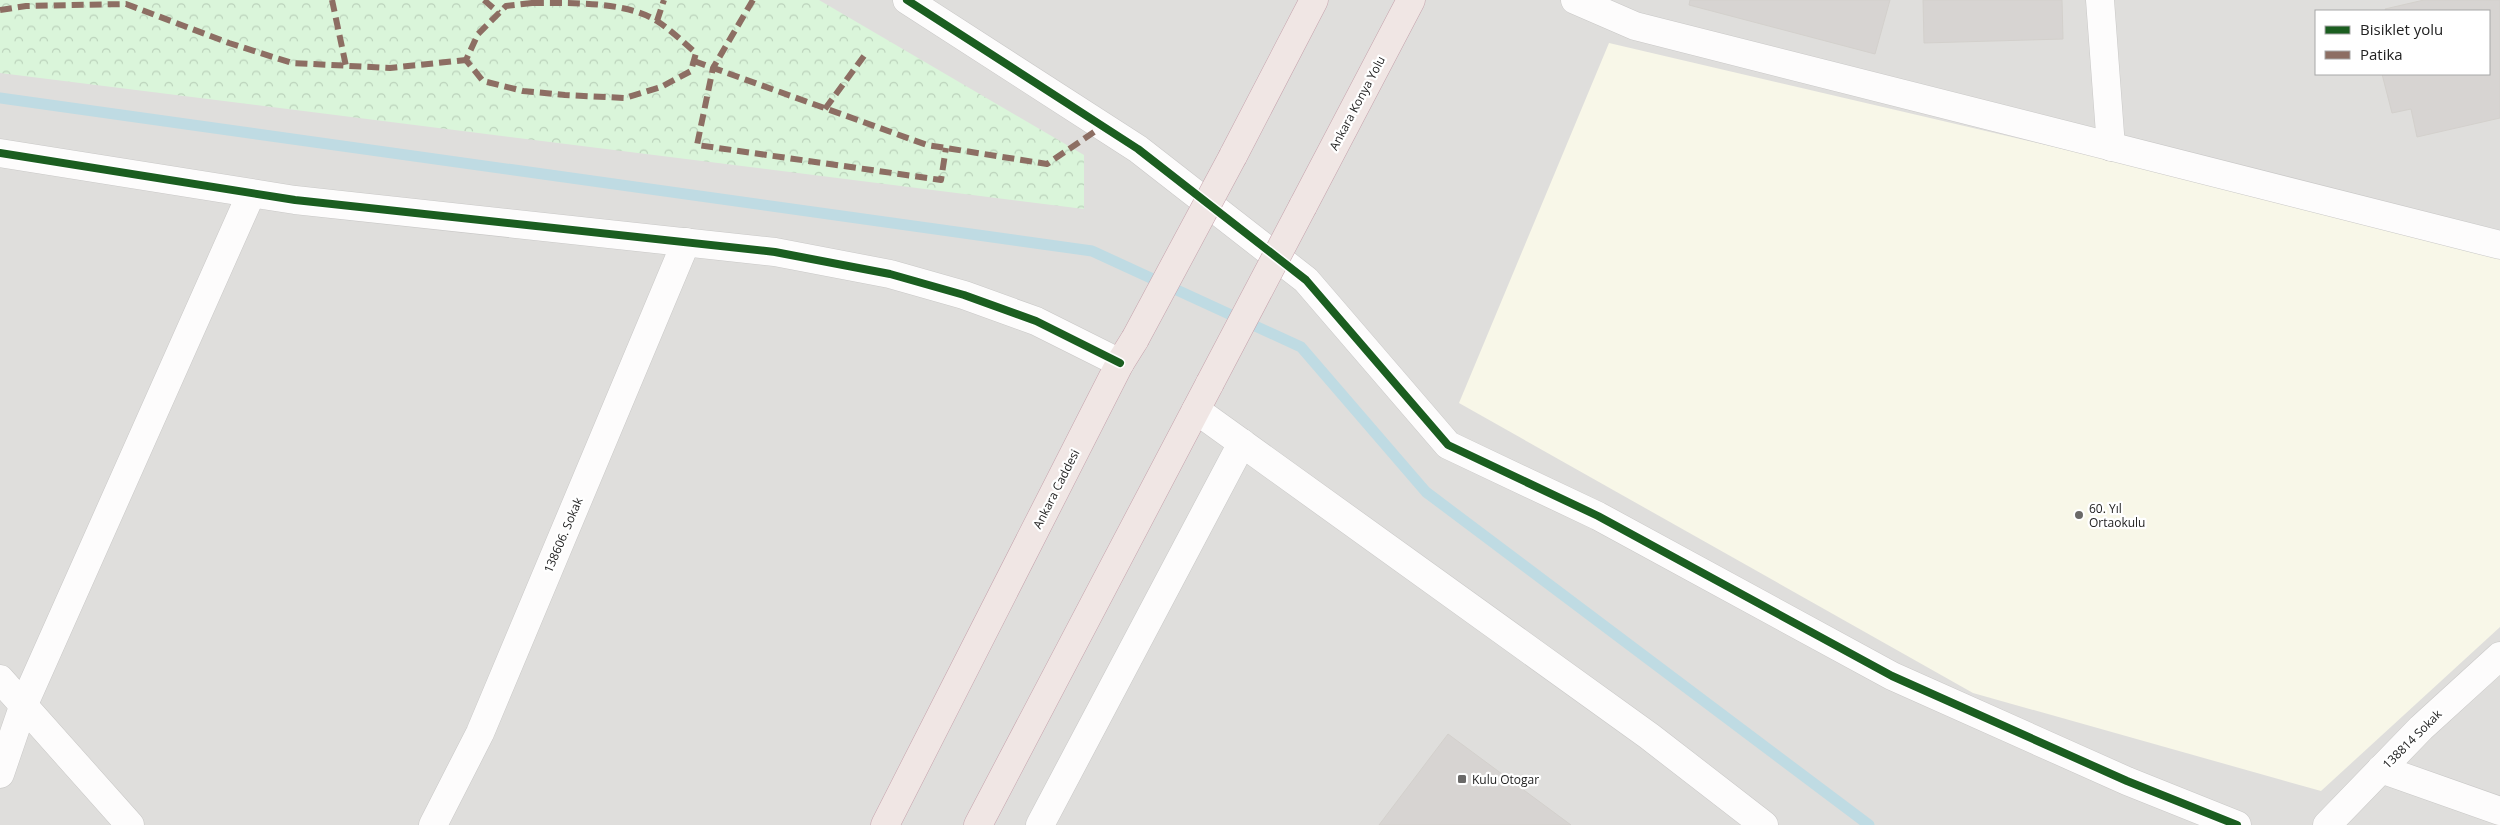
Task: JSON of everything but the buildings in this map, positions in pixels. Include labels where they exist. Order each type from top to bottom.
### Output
[{"type":"highway","name":"Ankara Caddesi","points":[[885,825],[1120,363],[1135,339],[1234,156],[1314,0]]},
{"type":"highway","name":"Ankara Konya Yolu","points":[[1196,410],[1411,0]]},
{"type":"highway","points":[[978,825],[1196,410]]},
{"type":"street","points":[[907,0],[1138,149],[1306,280],[1448,445],[1598,516],[1892,676],[2126,781],[2237,825]]},
{"type":"street","points":[[1576,0],[1635,26],[2500,245]]},
{"type":"street","points":[[2100,0],[2111,147]]},
{"type":"street","points":[[0,154],[295,200],[775,252],[890,274],[964,295],[1036,321],[1120,363]]},
{"type":"street","points":[[0,774],[24,704],[251,194]]},
{"type":"street","name":"138606. Sokak","points":[[433,825],[480,733],[686,242]]},
{"type":"street","points":[[1196,410],[1649,736],[1764,825]]},
{"type":"street","points":[[1040,825],[1242,443]]},
{"type":"street","name":"138814 Sokak","points":[[2327,825],[2421,728],[2500,656]]},
{"type":"street","points":[[0,679],[130,825]]},
{"type":"street","points":[[2381,769],[2500,811]]},
{"type":"shaded area","points":[[0,0],[2500,0],[2500,825],[0,825]]},
{"type":"shaded area","name":"60. Yıl Ortaokulu","points":[[1609,43],[2500,251],[2500,627],[2321,791],[1973,693],[1459,403]]},
{"type":"green space","points":[[0,0],[819,0],[1084,155],[1084,209],[0,73]]},
{"type":"waterway","points":[[0,98],[1092,251],[1301,347],[1426,492],[1869,825]]},
{"type":"marked path","points":[[332,0],[346,66]]},
{"type":"marked path","points":[[484,0],[499,13]]},
{"type":"marked path","points":[[657,21],[664,0]]},
{"type":"marked path","points":[[753,0],[713,68],[697,145],[941,180],[946,148]]},
{"type":"marked path","points":[[532,3],[597,4],[644,14],[672,32],[696,53],[691,71],[661,87],[625,98],[523,91],[483,81],[466,60],[478,34],[506,6],[532,3]]},
{"type":"marked path","points":[[0,10],[26,6],[126,4],[229,43],[292,63],[390,68],[466,60]]},
{"type":"marked path","points":[[825,109],[864,56]]},
{"type":"marked path","points":[[694,61],[927,145],[1047,164],[1103,126]]},
{"type":"cycle path","points":[[907,0],[1138,149],[1306,280],[1448,445],[1598,516],[1892,676],[2127,781],[2237,825]]},
{"type":"cycle path","points":[[0,153],[295,200],[775,252],[890,274],[964,295],[1036,321],[1120,363]]},
{"type":"place","name":"60. Yıl Ortaokulu","points":[[2079,515]]},
{"type":"place","name":"Kulu Otogar","points":[[1462,779]]}]
